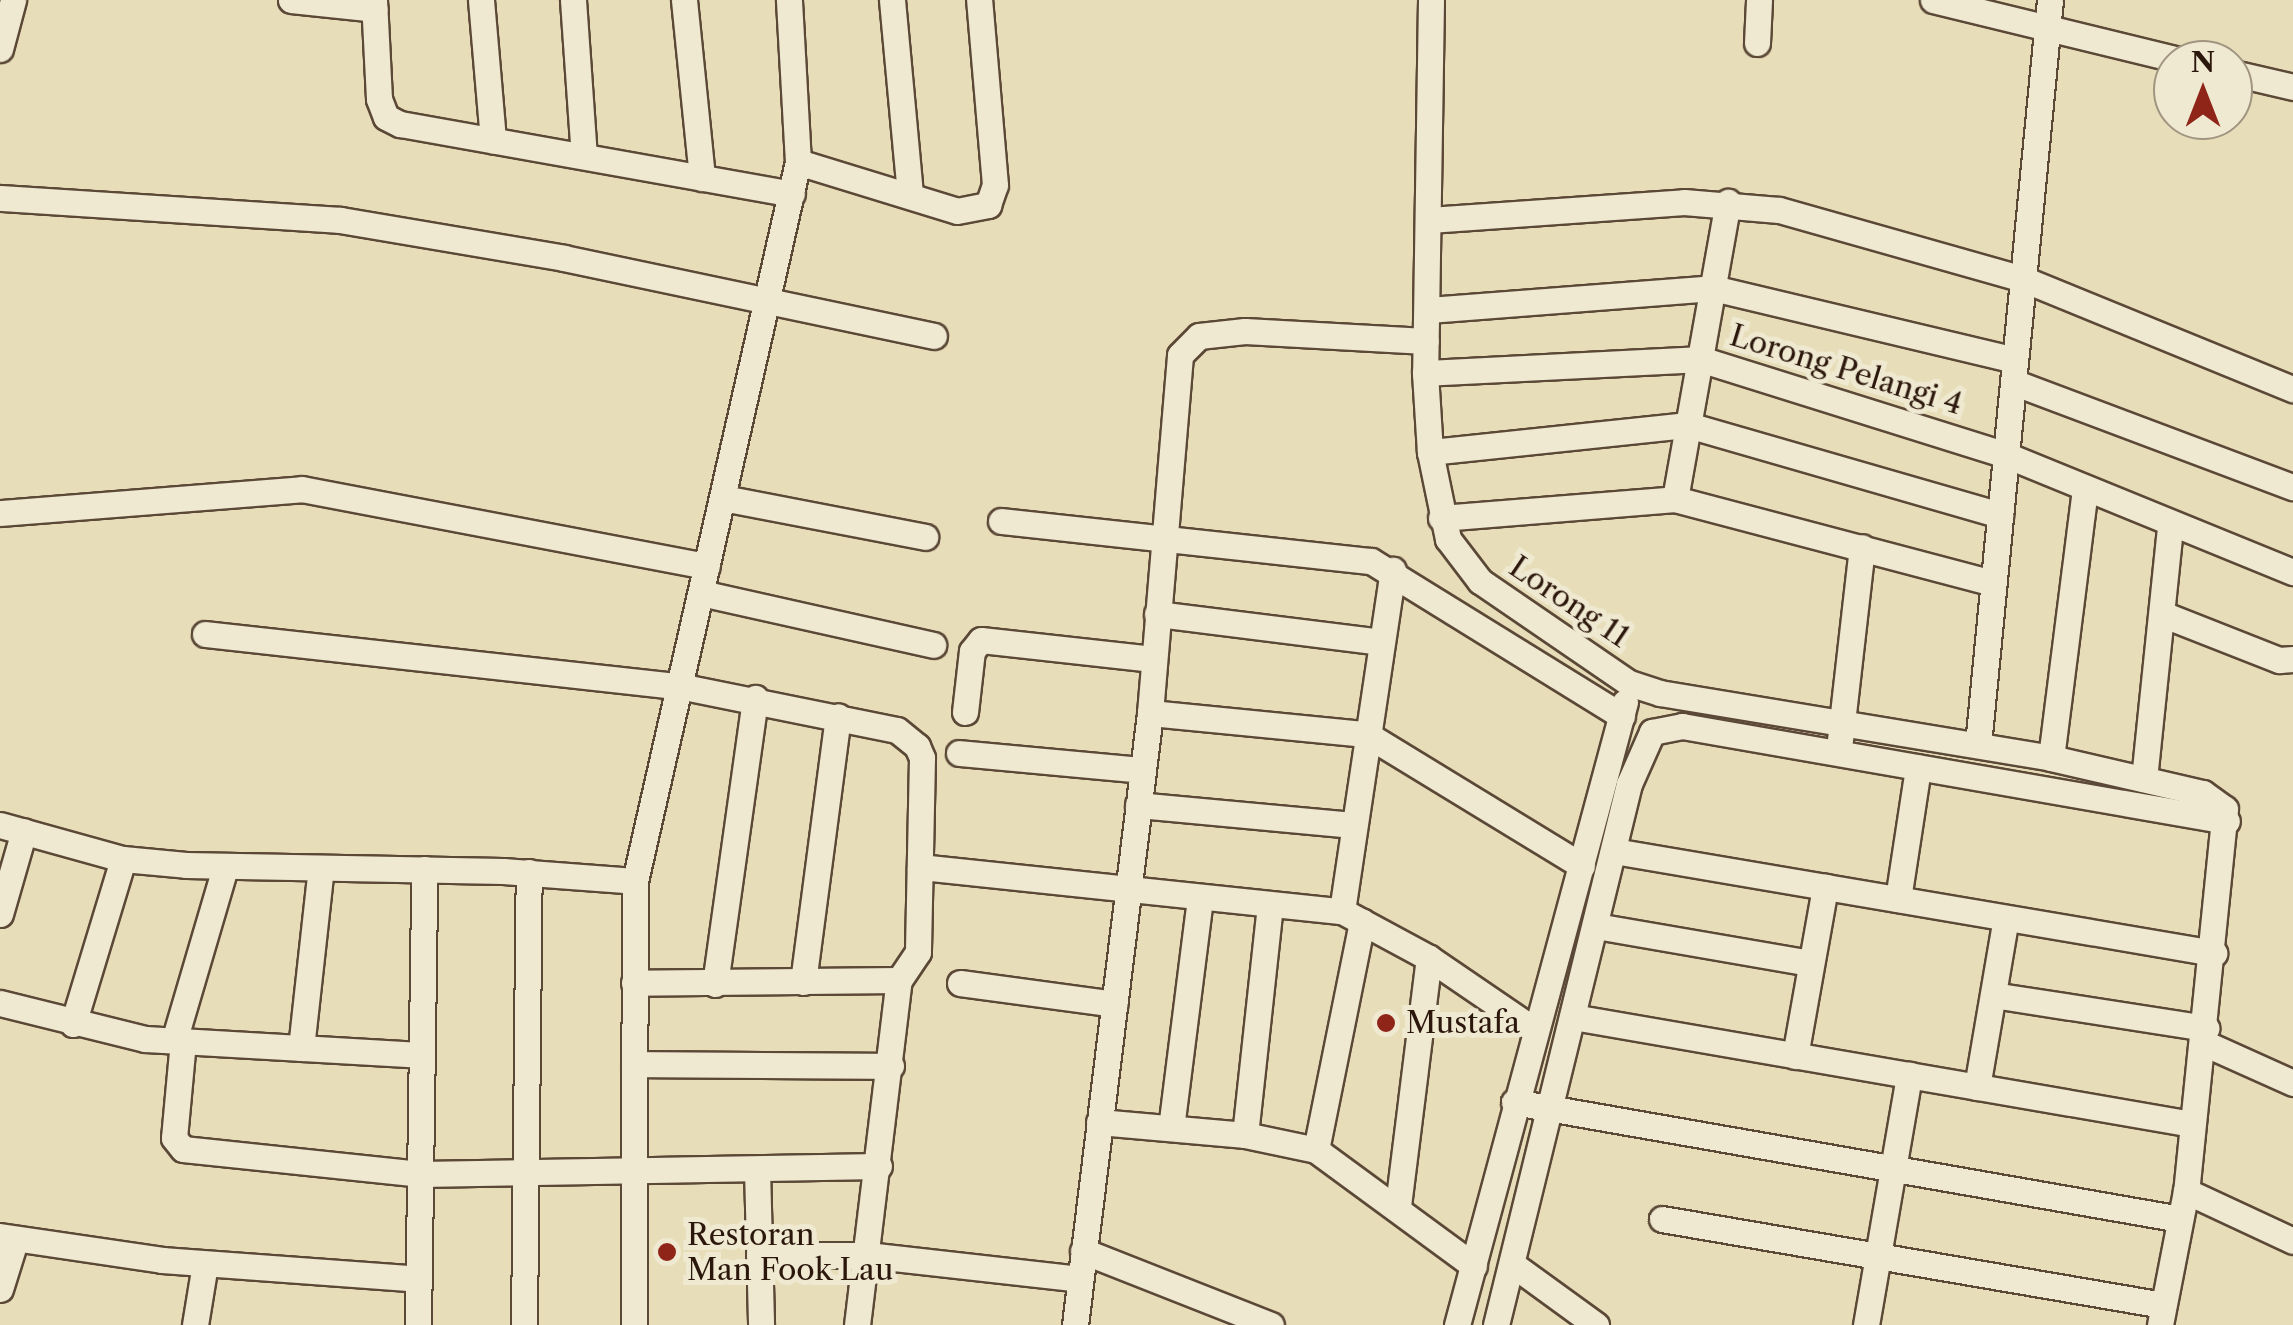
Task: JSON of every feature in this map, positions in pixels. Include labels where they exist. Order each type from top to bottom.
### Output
[{"type":"street","points":[[0,50],[13,0]]},
{"type":"street","points":[[290,0],[374,4],[379,99],[386,117],[792,194]]},
{"type":"street","points":[[481,0],[494,140]]},
{"type":"street","points":[[573,0],[584,156]]},
{"type":"street","points":[[684,0],[702,178]]},
{"type":"street","points":[[634,1325],[635,881],[798,162],[788,0]]},
{"type":"street","points":[[892,0],[910,194]]},
{"type":"street","points":[[798,162],[970,213],[993,198],[979,0]]},
{"type":"street","name":"Lorong 11","points":[[1431,0],[1425,372],[1430,452],[1441,518],[1458,558],[1480,581],[1630,682],[1840,725],[2051,758],[2202,794],[2220,804],[2228,821]]},
{"type":"street","points":[[1757,43],[1759,0]]},
{"type":"street","points":[[1933,0],[2153,53]]},
{"type":"street","points":[[1978,744],[2050,0]]},
{"type":"street","points":[[2253,78],[2293,87]]},
{"type":"street","points":[[0,198],[340,220],[564,258],[934,336]]},
{"type":"street","points":[[1429,220],[1728,202],[2023,279],[2293,390]]},
{"type":"street","points":[[1674,499],[1728,202]]},
{"type":"street","points":[[1428,310],[1713,288],[2014,371],[2293,487]]},
{"type":"street","points":[[1076,1325],[1150,713],[1176,366],[1187,344],[1199,336],[1246,331],[1426,341]]},
{"type":"street","name":"Lorong Pelangi 4","points":[[1425,372],[1700,359],[2006,454],[2170,526],[2293,572]]},
{"type":"street","points":[[1430,452],[1688,425],[2000,515]]},
{"type":"street","points":[[2051,758],[2085,489]]},
{"type":"street","points":[[0,513],[302,490],[707,566]]},
{"type":"street","points":[[723,498],[924,537]]},
{"type":"street","points":[[1441,518],[1674,499],[1993,583]]},
{"type":"street","points":[[1000,521],[1349,556],[1393,570],[1622,716]]},
{"type":"street","points":[[2144,780],[2170,526]]},
{"type":"street","points":[[1840,754],[1840,725],[1862,547]]},
{"type":"street","points":[[1316,1150],[1352,916],[1354,824],[1393,570]]},
{"type":"street","points":[[700,593],[933,645]]},
{"type":"street","points":[[1156,614],[1381,642]]},
{"type":"street","points":[[2162,614],[2293,660]]},
{"type":"street","points":[[205,634],[679,686],[755,698],[897,730],[917,746],[922,758],[918,952],[899,980],[880,1166],[856,1325]]},
{"type":"street","points":[[965,712],[972,652],[981,640],[1153,659]]},
{"type":"street","points":[[1458,1325],[1532,1029],[1582,866],[1630,682]]},
{"type":"street","points":[[715,984],[755,698]]},
{"type":"street","points":[[1150,713],[1366,734],[1582,866]]},
{"type":"street","points":[[804,982],[838,716]]},
{"type":"street","points":[[1496,1325],[1638,757],[1652,732],[1682,726],[2228,821],[2186,1190],[2161,1315],[1878,1256],[1662,1220]]},
{"type":"street","points":[[959,753],[1142,770]]},
{"type":"street","points":[[1898,899],[1918,768]]},
{"type":"street","points":[[1138,804],[1354,824]]},
{"type":"street","points":[[0,914],[12,828],[123,859],[225,868],[529,872],[635,881]]},
{"type":"street","points":[[1614,851],[2214,953]]},
{"type":"street","points":[[73,1024],[123,859]]},
{"type":"street","points":[[225,868],[179,1041],[174,1138],[183,1150],[420,1174],[880,1166]]},
{"type":"street","points":[[301,1048],[321,868]]},
{"type":"street","points":[[920,868],[1352,916],[1429,958],[1532,1029]]},
{"type":"street","points":[[418,1325],[424,869]]},
{"type":"street","points":[[524,1325],[529,872]]},
{"type":"street","points":[[1795,1056],[1824,886]]},
{"type":"street","points":[[1171,1128],[1200,898]]},
{"type":"street","points":[[1245,1135],[1270,904]]},
{"type":"street","points":[[1977,1087],[2006,918]]},
{"type":"street","points":[[1596,926],[1812,963]]},
{"type":"street","points":[[1398,1206],[1429,958]]},
{"type":"street","points":[[634,983],[899,980]]},
{"type":"street","points":[[960,983],[1114,1004]]},
{"type":"street","points":[[1993,995],[2205,1035],[2293,1083]]},
{"type":"street","points":[[0,1003],[73,1024],[179,1041],[422,1055]]},
{"type":"street","points":[[1573,1018],[2192,1124]]},
{"type":"street","points":[[634,1064],[891,1066]]},
{"type":"street","points":[[1866,1325],[1909,1075]]},
{"type":"street","points":[[1514,1102],[2180,1219]]},
{"type":"street","points":[[1099,1122],[1245,1135],[1316,1150],[1398,1206],[1474,1266]]},
{"type":"street","points":[[757,1169],[761,1325]]},
{"type":"street","points":[[2186,1190],[2293,1241]]},
{"type":"street","points":[[0,1289],[8,1238],[205,1264],[418,1279]]},
{"type":"street","points":[[1083,1251],[1272,1325]]},
{"type":"street","points":[[759,1255],[867,1255],[1080,1279]]},
{"type":"street","points":[[195,1325],[205,1264]]},
{"type":"street","points":[[1512,1264],[1596,1325]]},
{"type":"place","name":"Mustafa","points":[[1386,1023]]},
{"type":"place","name":"Restoran Man Fook Lau","points":[[667,1252]]}]
